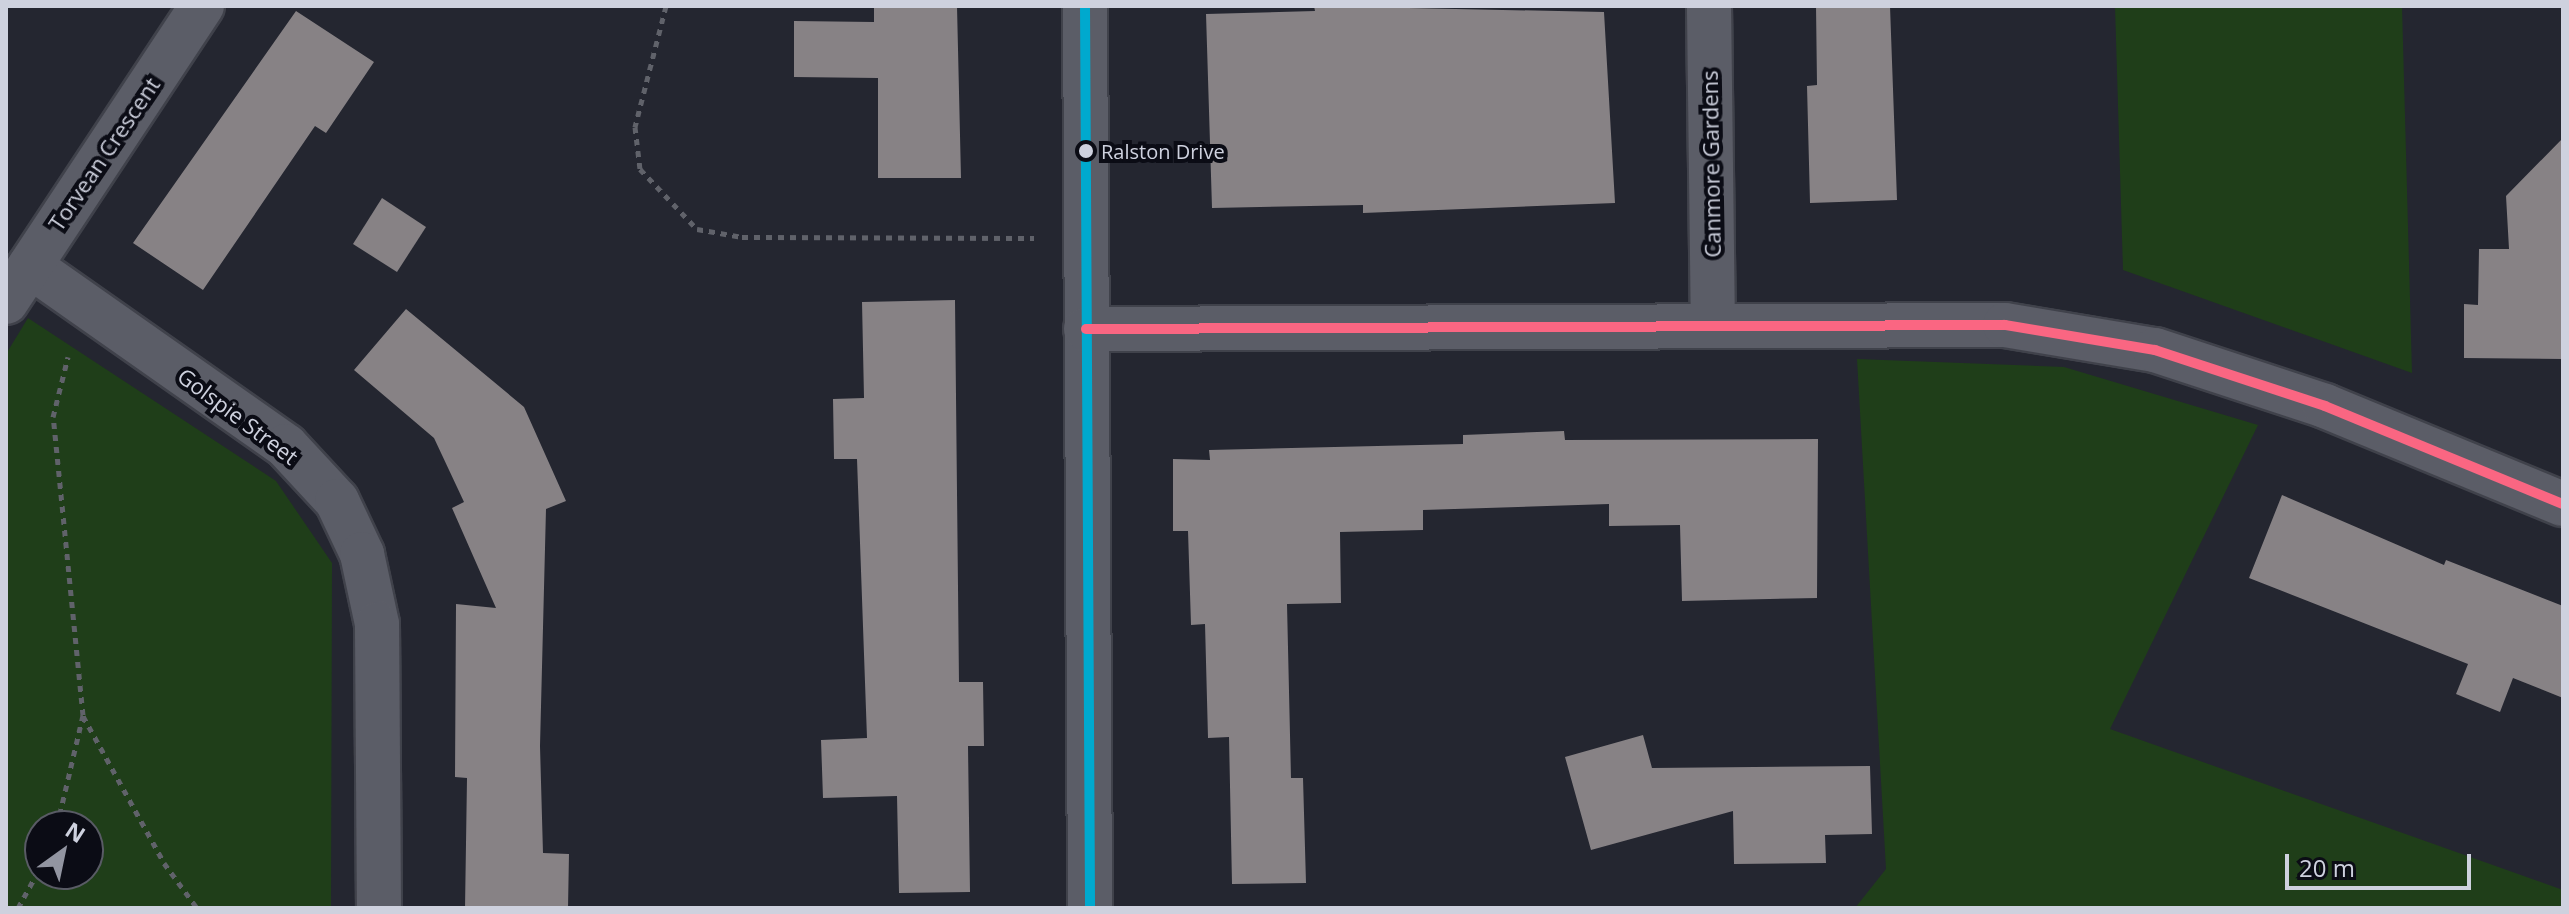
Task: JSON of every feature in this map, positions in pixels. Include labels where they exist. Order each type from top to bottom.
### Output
[{"type":"street","name":"Torvean Crescent","points":[[6,302],[202,6]]},
{"type":"street","points":[[1085,6],[1090,908]]},
{"type":"street","name":"Canmore Gardens","points":[[1709,6],[1713,322]]},
{"type":"street","name":"Golspie Street","points":[[30,266],[286,446],[337,501],[362,554],[377,624],[379,908]]},
{"type":"street","points":[[1086,329],[1713,322],[2005,325],[2155,350],[2325,406],[2563,504]]},
{"type":"path","points":[[666,6],[635,127],[640,169],[697,229],[742,237],[1087,238]]},
{"type":"path","points":[[61,810],[83,715],[53,417],[81,302]]},
{"type":"path","points":[[83,715],[164,863],[197,908]]},
{"type":"path","points":[[18,908],[28,890]]},
{"type":"green space","points":[[2115,6],[2402,6],[2412,373],[2123,270]]},
{"type":"green space","points":[[28,318],[276,481],[332,563],[331,908],[6,908],[6,354]]},
{"type":"green space","points":[[1857,359],[2064,367],[2258,425],[2110,729],[2563,890],[2563,908],[1855,908],[1886,869]]},
{"type":"building","points":[[874,6],[957,6],[961,178],[878,178],[878,78],[794,77],[794,21],[874,22]]},
{"type":"building","points":[[1314,6],[1604,12],[1615,203],[1363,213],[1363,205],[1212,208],[1206,14],[1315,11]]},
{"type":"building","points":[[1816,6],[1890,6],[1897,200],[1810,203],[1807,86],[1817,85]]},
{"type":"building","points":[[296,11],[374,62],[326,133],[315,126],[203,290],[133,243]]},
{"type":"building","points":[[2563,138],[2563,359],[2464,358],[2464,304],[2478,305],[2479,249],[2509,249],[2506,196]]},
{"type":"building","points":[[382,198],[426,227],[397,272],[353,244]]},
{"type":"building","points":[[955,300],[959,682],[983,682],[984,746],[968,746],[970,892],[899,893],[897,796],[823,798],[821,740],[867,738],[857,459],[834,459],[833,399],[864,398],[862,302]]},
{"type":"building","points":[[406,309],[524,407],[566,501],[546,509],[540,746],[543,853],[569,854],[568,908],[465,908],[467,778],[455,777],[456,604],[496,608],[452,508],[464,502],[434,438],[354,370]]},
{"type":"building","points":[[1564,431],[1565,440],[1818,439],[1817,598],[1682,601],[1680,525],[1609,526],[1609,504],[1423,510],[1423,530],[1340,532],[1341,603],[1287,604],[1291,778],[1303,778],[1306,883],[1232,884],[1229,737],[1208,738],[1205,624],[1191,625],[1188,531],[1173,531],[1173,459],[1210,460],[1209,450],[1463,444],[1463,435]]},
{"type":"building","points":[[2282,495],[2444,565],[2446,560],[2563,606],[2563,698],[2513,678],[2500,712],[2456,694],[2468,664],[2249,578]]},
{"type":"building","points":[[1643,735],[1652,768],[1870,766],[1872,834],[1825,835],[1826,863],[1734,864],[1733,811],[1591,850],[1565,757]]},
{"type":"transit line","points":[[1085,6],[1090,908]]},
{"type":"transit line","points":[[1086,329],[2005,325],[2155,350],[2325,406],[2563,504]]},
{"type":"place","name":"Ralston Drive","points":[[1086,151]]}]
